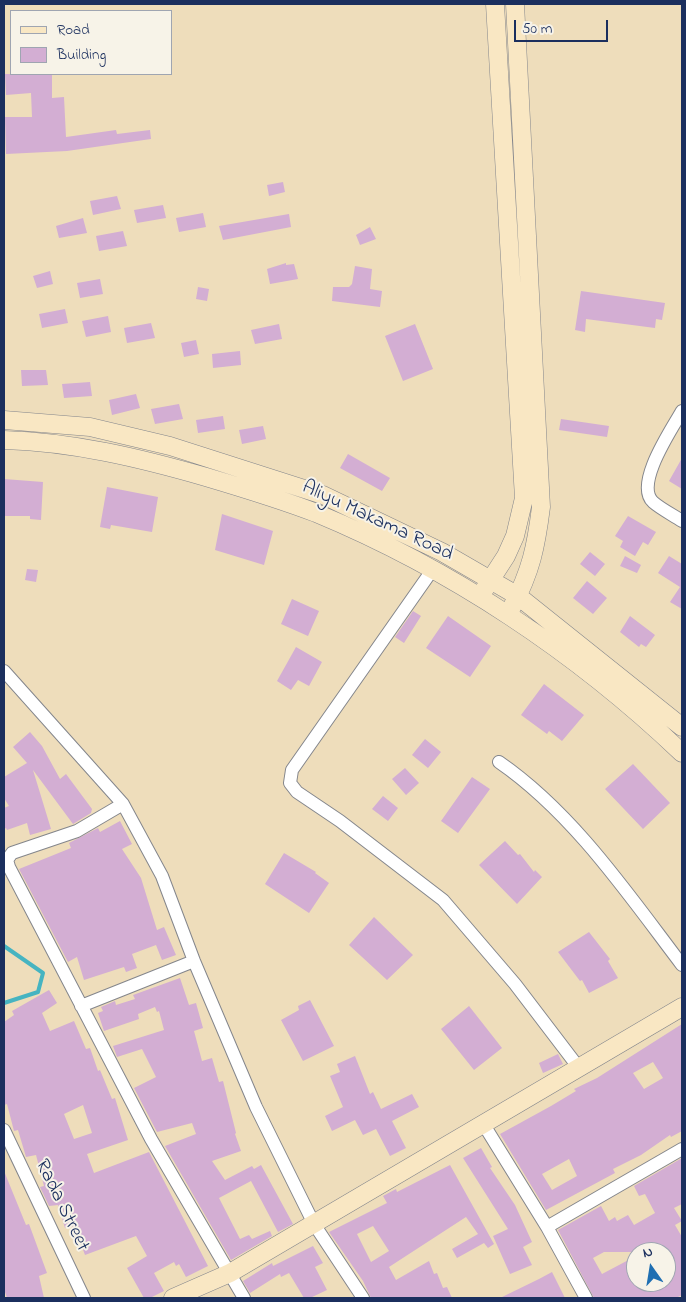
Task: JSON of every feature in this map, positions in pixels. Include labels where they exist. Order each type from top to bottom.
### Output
[{"type":"street","points":[[480,597],[506,556],[515,536],[524,498],[495,4]]},
{"type":"street","points":[[508,614],[526,582],[536,548],[541,507],[515,4]]},
{"type":"street","points":[[682,411],[652,468],[648,481],[648,494],[652,501],[682,521]]},
{"type":"street","name":"Aliyu Makama Road","points":[[4,420],[90,428],[170,446],[253,471],[323,495],[442,552],[518,596],[682,727]]},
{"type":"street","name":"Aliyu Makama Road","points":[[4,440],[86,447],[165,465],[247,489],[315,513],[433,569],[508,614],[636,709],[682,753]]},
{"type":"street","points":[[433,569],[292,770],[290,783],[297,792],[340,821],[443,900],[515,984],[579,1068]]},
{"type":"street","points":[[4,671],[122,804],[162,876],[194,960],[256,1107],[314,1224],[363,1298]]},
{"type":"street","points":[[499,762],[526,781],[604,863],[682,965]]},
{"type":"street","points":[[122,804],[77,831],[12,853],[7,860],[8,867],[151,1139],[244,1298]]},
{"type":"street","points":[[81,1006],[194,960]]},
{"type":"street","points":[[173,1298],[230,1273],[484,1125],[682,1006]]},
{"type":"street","points":[[484,1125],[547,1227],[586,1298]]},
{"type":"street","name":"Rada Street","points":[[4,1130],[84,1298]]},
{"type":"street","points":[[547,1227],[682,1148]]},
{"type":"building","points":[[5,74],[52,75],[52,98],[64,97],[66,137],[116,130],[117,134],[150,130],[151,139],[67,151],[6,154],[5,117],[32,117],[31,93],[6,95]]},
{"type":"building","points":[[283,182],[285,192],[269,196],[267,185]]},
{"type":"building","points":[[117,196],[121,209],[93,215],[90,201]]},
{"type":"building","points":[[163,205],[166,218],[137,223],[134,210]]},
{"type":"building","points":[[203,213],[206,227],[179,232],[176,218]]},
{"type":"building","points":[[289,214],[291,227],[223,240],[219,226]]},
{"type":"building","points":[[83,218],[87,233],[59,238],[56,226]]},
{"type":"building","points":[[370,227],[376,239],[360,245],[356,235]]},
{"type":"building","points":[[123,231],[127,246],[99,251],[96,236]]},
{"type":"building","points":[[286,263],[286,265],[294,264],[298,279],[270,284],[267,269]]},
{"type":"building","points":[[355,266],[372,269],[370,289],[382,291],[380,307],[332,301],[333,287],[349,287],[352,284]]},
{"type":"building","points":[[50,271],[53,284],[37,288],[33,276]]},
{"type":"building","points":[[100,279],[103,294],[80,298],[77,283]]},
{"type":"building","points":[[198,287],[209,289],[207,301],[196,299]]},
{"type":"building","points":[[581,291],[665,303],[662,320],[656,319],[655,328],[586,319],[585,332],[575,330]]},
{"type":"building","points":[[65,309],[68,323],[42,328],[39,314]]},
{"type":"building","points":[[108,316],[111,332],[86,337],[82,321]]},
{"type":"building","points":[[151,323],[155,338],[127,343],[124,328]]},
{"type":"building","points":[[279,324],[282,339],[255,344],[251,330]]},
{"type":"building","points":[[415,324],[433,369],[403,381],[385,336]]},
{"type":"building","points":[[196,340],[199,354],[184,357],[181,343]]},
{"type":"building","points":[[240,351],[241,365],[213,368],[212,354]]},
{"type":"building","points":[[21,370],[46,370],[48,385],[22,386]]},
{"type":"building","points":[[90,382],[92,396],[64,398],[62,384]]},
{"type":"building","points":[[136,394],[140,408],[112,415],[109,400]]},
{"type":"building","points":[[179,404],[183,419],[155,424],[151,409]]},
{"type":"building","points":[[223,416],[225,429],[198,433],[196,420]]},
{"type":"building","points":[[561,419],[609,426],[607,437],[559,430]]},
{"type":"building","points":[[263,426],[266,439],[242,444],[239,430]]},
{"type":"building","points":[[348,454],[390,478],[382,491],[340,468]]},
{"type":"building","points":[[682,458],[682,489],[669,481]]},
{"type":"building","points":[[4,479],[43,482],[41,520],[30,519],[30,516],[5,516]]},
{"type":"building","points":[[107,487],[158,497],[152,532],[111,525],[110,529],[100,527]]},
{"type":"building","points":[[222,514],[273,531],[264,565],[215,550]]},
{"type":"building","points":[[628,516],[656,532],[648,545],[643,542],[635,556],[620,547],[623,541],[615,536]]},
{"type":"building","points":[[590,552],[605,564],[595,576],[580,564]]},
{"type":"building","points":[[625,556],[641,565],[637,573],[620,566]]},
{"type":"building","points":[[669,556],[682,564],[682,609],[670,602],[680,587],[658,573]]},
{"type":"building","points":[[27,569],[38,570],[36,582],[25,580]]},
{"type":"building","points":[[587,581],[607,598],[593,614],[573,598]]},
{"type":"building","points":[[292,599],[319,611],[308,636],[281,624]]},
{"type":"building","points":[[413,611],[421,616],[404,643],[395,637]]},
{"type":"building","points":[[448,616],[491,646],[470,677],[426,648]]},
{"type":"building","points":[[630,616],[655,635],[646,647],[641,644],[639,647],[620,632]]},
{"type":"building","points":[[296,647],[322,662],[309,686],[298,680],[291,690],[277,681]]},
{"type":"building","points":[[544,684],[584,715],[562,741],[549,731],[547,734],[521,715]]},
{"type":"building","points":[[30,732],[42,746],[60,779],[66,774],[92,809],[91,813],[73,824],[33,770],[51,829],[30,835],[27,823],[7,830],[6,828],[4,829],[4,808],[9,806],[4,798],[4,777],[27,763],[13,747]]},
{"type":"building","points":[[425,739],[441,752],[428,768],[412,755]]},
{"type":"building","points":[[633,764],[670,803],[643,829],[605,789]]},
{"type":"building","points":[[405,768],[419,783],[406,795],[392,779]]},
{"type":"building","points":[[472,777],[490,789],[458,833],[441,821]]},
{"type":"building","points":[[383,796],[398,808],[388,821],[372,809]]},
{"type":"building","points":[[120,821],[132,844],[122,849],[141,878],[157,930],[164,927],[176,955],[162,960],[156,945],[132,954],[137,968],[126,972],[124,967],[84,980],[77,957],[68,962],[19,869],[71,848],[69,843],[98,828],[100,832]]},
{"type":"building","points":[[505,841],[518,855],[520,854],[534,872],[535,870],[542,877],[517,904],[479,865]]},
{"type":"building","points":[[284,853],[316,872],[329,883],[309,913],[265,884]]},
{"type":"building","points":[[374,917],[413,955],[387,980],[349,945]]},
{"type":"building","points":[[589,932],[610,959],[608,961],[618,978],[589,993],[582,980],[580,981],[558,952]]},
{"type":"building","points":[[180,978],[189,1005],[196,1003],[203,1028],[194,1031],[202,1061],[212,1058],[219,1082],[223,1081],[235,1134],[241,1151],[212,1161],[225,1180],[252,1166],[254,1169],[261,1165],[293,1224],[278,1232],[251,1181],[219,1198],[240,1239],[249,1235],[252,1239],[270,1231],[272,1236],[231,1260],[165,1146],[196,1134],[192,1123],[157,1132],[134,1088],[156,1077],[142,1049],[117,1057],[113,1046],[164,1030],[159,1011],[157,1012],[155,1007],[138,1014],[139,1019],[104,1031],[98,1013],[103,1011],[101,1007],[115,1001],[116,1005],[135,999],[133,995]]},
{"type":"building","points":[[49,990],[57,1003],[42,1013],[50,1031],[74,1021],[86,1049],[90,1048],[98,1071],[100,1070],[112,1099],[115,1098],[128,1140],[87,1154],[94,1173],[149,1152],[208,1266],[186,1277],[179,1264],[176,1266],[174,1262],[154,1273],[164,1291],[150,1298],[144,1298],[127,1268],[147,1256],[136,1236],[85,1255],[74,1226],[65,1228],[58,1205],[49,1206],[40,1187],[44,1186],[36,1155],[26,1157],[18,1130],[14,1131],[7,1104],[4,1105],[4,1022],[14,1015],[12,1011]],"holes":[[[83,1105],[92,1133],[74,1139],[64,1114]]]},
{"type":"building","points":[[310,1000],[334,1046],[303,1061],[281,1020],[299,1010],[298,1006]]},
{"type":"building","points":[[469,1006],[502,1048],[474,1070],[441,1029]]},
{"type":"building","points":[[682,1024],[682,1131],[671,1137],[670,1135],[641,1155],[613,1169],[615,1173],[546,1210],[500,1134],[576,1091],[574,1089],[597,1078]],"holes":[[[653,1062],[663,1078],[644,1089],[633,1073]],[[569,1159],[577,1176],[552,1190],[542,1174]]]},
{"type":"building","points":[[558,1054],[563,1064],[543,1073],[539,1063]]},
{"type":"building","points":[[355,1056],[370,1094],[373,1092],[381,1109],[412,1094],[419,1107],[392,1121],[406,1148],[390,1156],[376,1129],[363,1135],[355,1120],[332,1131],[325,1116],[343,1107],[330,1076],[340,1072],[337,1064]]},
{"type":"building","points":[[481,1148],[492,1167],[490,1168],[515,1205],[532,1242],[523,1247],[532,1265],[510,1274],[493,1236],[508,1229],[463,1158]]},
{"type":"building","points":[[682,1158],[682,1204],[674,1208],[682,1221],[675,1225],[682,1237],[682,1295],[676,1298],[594,1298],[558,1230],[601,1206],[609,1221],[615,1217],[617,1221],[628,1215],[634,1225],[655,1213],[645,1194],[639,1196],[634,1186]]},
{"type":"building","points":[[450,1165],[494,1244],[488,1248],[484,1243],[457,1258],[452,1249],[478,1234],[466,1217],[389,1267],[396,1280],[429,1261],[434,1274],[437,1273],[443,1288],[447,1287],[452,1298],[371,1298],[363,1281],[329,1232],[387,1203],[383,1196],[396,1189],[397,1192]],"holes":[[[373,1226],[389,1251],[371,1262],[357,1234]]]},
{"type":"building","points":[[4,1171],[26,1225],[29,1224],[47,1273],[39,1276],[44,1298],[7,1298],[4,1289]]},
{"type":"building","points":[[313,1246],[323,1263],[315,1267],[327,1290],[310,1298],[304,1298],[289,1273],[281,1277],[280,1274],[250,1293],[243,1281],[272,1263],[273,1266]]},
{"type":"building","points":[[552,1272],[565,1298],[500,1298],[539,1279]]},
{"type":"waterway","points":[[4,946],[43,973],[38,992],[4,1003]]}]
